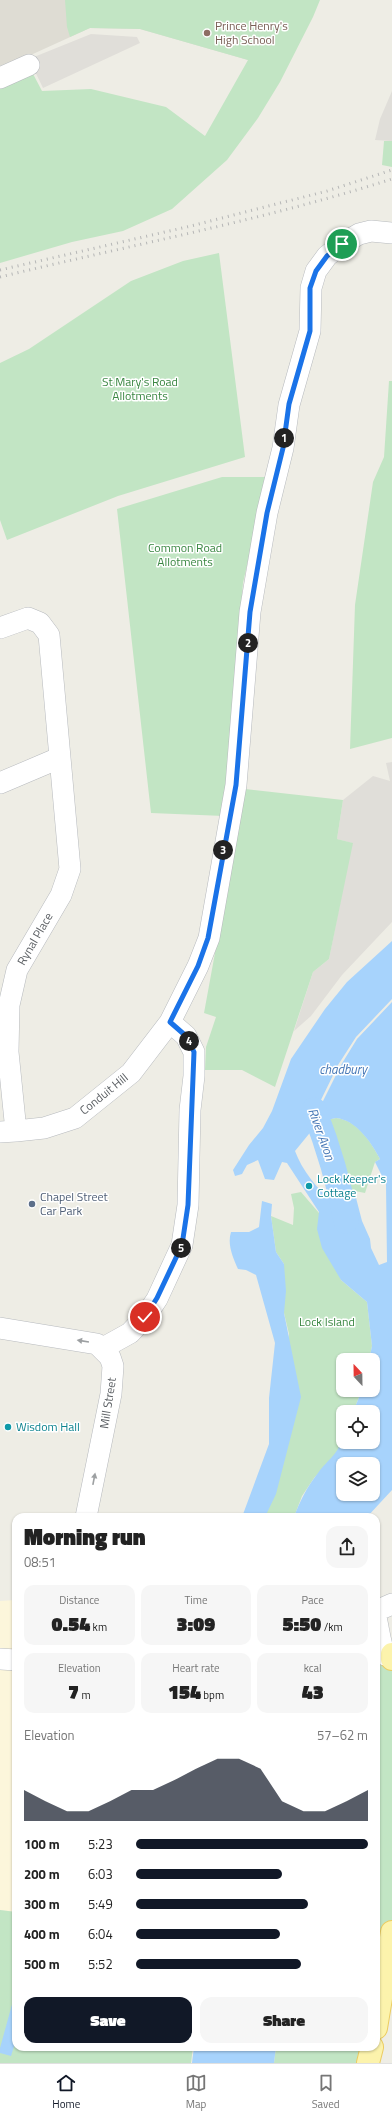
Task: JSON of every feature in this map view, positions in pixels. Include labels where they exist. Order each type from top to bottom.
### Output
[{"type":"main road","points":[[380,2004],[392,1932]]},
{"type":"main road","points":[[368,2063],[371,2051]]},
{"type":"street","points":[[0,78],[29,65]]},
{"type":"street","name":"Conduit Hill","points":[[8,1131],[44,1128],[75,1118],[131,1073],[170,1022],[198,966],[208,938],[236,785],[250,612],[267,513],[283,448],[289,404],[310,331],[310,288],[316,271],[327,256],[342,244],[359,234],[371,231],[392,233]]},
{"type":"street","name":"Rynal Place","points":[[0,628],[28,618],[40,623],[49,635],[70,869],[61,895],[18,970],[10,1005],[8,1052],[8,1131]]},
{"type":"street","points":[[0,783],[59,758]]},
{"type":"street","points":[[0,1328],[98,1344],[103,1348],[130,1333],[145,1317],[157,1298],[182,1245],[188,1205],[194,1052],[186,1036],[170,1022]]},
{"type":"street","name":"Mill Street","points":[[87,1513],[111,1394],[113,1366],[110,1357],[103,1348]]},
{"type":"street","points":[[380,1609],[392,1604]]},
{"type":"street","points":[[380,1643],[387,1656]]},
{"type":"street","points":[[0,1659],[12,1660]]},
{"type":"shaded area","name":"Prince Henry's High School","points":[[0,0],[274,0],[248,60],[140,29],[90,28],[0,69]]},
{"type":"shaded area","points":[[91,34],[137,37],[140,43],[43,88],[29,59]]},
{"type":"shaded area","points":[[392,91],[392,141],[375,140],[380,119]]},
{"type":"shaded area","points":[[392,762],[392,922],[342,975],[311,1016],[294,1031],[313,972],[329,959],[352,843],[337,839],[343,800],[373,776],[390,781],[386,763]]},
{"type":"shaded area","points":[[12,1600],[12,1912],[0,1910],[0,1601]]},
{"type":"green space","points":[[65,0],[320,0],[280,82],[258,118],[227,160],[172,209],[123,231],[72,242],[0,263],[0,83],[31,70],[42,91],[91,89],[166,107],[205,136],[248,60],[140,29],[90,28],[70,37],[67,27]]},
{"type":"green space","points":[[384,141],[392,141],[392,167],[382,165]]},
{"type":"green space","name":"St Mary's Road Allotments","points":[[219,253],[245,457],[118,496],[7,540],[0,520],[0,363],[29,349],[131,281],[183,261]]},
{"type":"green space","points":[[389,381],[392,381],[392,738],[350,749],[355,605],[373,482],[384,457]]},
{"type":"green space","name":"Common Road Allotments","points":[[222,477],[267,477],[243,583],[224,816],[151,813],[117,509]]},
{"type":"green space","points":[[245,789],[343,800],[337,839],[353,843],[329,959],[313,972],[275,1087],[242,1070],[205,1070],[206,1047],[216,1017],[204,1013]]},
{"type":"green space","points":[[336,1118],[344,1120],[357,1127],[368,1139],[380,1159],[375,1162],[365,1193],[340,1188],[327,1120]]},
{"type":"green space","name":"Lock Island","points":[[301,1192],[319,1213],[341,1280],[367,1302],[372,1346],[370,1353],[336,1353],[336,1397],[359,1397],[356,1405],[336,1405],[336,1449],[339,1449],[338,1452],[314,1478],[302,1496],[296,1513],[262,1513],[289,1334],[284,1313],[284,1264],[276,1252],[271,1216],[293,1225],[294,1208],[291,1194]]},
{"type":"green space","points":[[380,1657],[392,1659],[392,1932],[380,2004]]},
{"type":"green space","points":[[0,1910],[12,1912],[12,2051],[192,2051],[191,2063],[0,2063]]},
{"type":"green space","points":[[276,2051],[371,2051],[368,2063],[274,2063]]},
{"type":"water","name":"chadbury","points":[[392,941],[392,1490],[371,1513],[296,1513],[310,1484],[337,1449],[380,1449],[380,1405],[356,1405],[359,1397],[380,1397],[380,1353],[370,1353],[372,1346],[367,1302],[341,1280],[322,1248],[317,1229],[319,1212],[287,1163],[282,1162],[274,1180],[265,1179],[258,1160],[247,1165],[242,1174],[235,1176],[233,1170],[249,1145],[263,1128],[272,1111],[291,1059],[325,1009],[347,982]],"holes":[[[336,1118],[350,1123],[362,1133],[380,1159],[375,1162],[386,1184],[387,1262],[379,1265],[371,1248],[370,1239],[362,1221],[355,1194],[344,1186],[336,1188],[336,1197],[333,1202],[311,1179],[295,1151],[313,1129],[319,1136],[322,1143],[332,1139],[327,1120]]]},
{"type":"water","points":[[262,1201],[272,1204],[271,1216],[276,1252],[284,1264],[286,1291],[284,1313],[301,1397],[276,1494],[267,1513],[243,1513],[269,1444],[269,1398],[275,1343],[256,1275],[246,1270],[238,1269],[231,1251],[230,1237],[231,1232],[249,1232],[259,1227]]},
{"type":"water","points":[[12,2004],[13,2051],[11,2056],[0,2053],[0,2048]]},
{"type":"water","points":[[194,2051],[276,2051],[274,2063],[192,2063]]},
{"type":"pier","points":[[392,999],[392,1002],[357,1039],[341,1065],[322,1103],[326,1123],[319,1104],[338,1065],[356,1037]]},
{"type":"waterway","name":"River Avon","points":[[314,1110],[333,1164],[346,1221]]},
{"type":"railway","points":[[0,270],[191,226],[327,191],[392,170]]},
{"type":"railway","points":[[0,277],[246,220],[344,194],[392,179]]},
{"type":"place","name":"Prince Henry's High School","points":[[207,33]]},
{"type":"place","name":"Lock Keeper's Cottage","points":[[309,1186]]},
{"type":"place","name":"Chapel Street Car Park","points":[[32,1204]]},
{"type":"place","name":"Wisdom Hall","points":[[8,1427]]},
{"type":"route","points":[[145,1317],[157,1298],[182,1245],[188,1205],[190,1110],[194,1076],[194,1052],[186,1036],[170,1022],[198,966],[208,938],[228,822],[236,785],[250,612],[267,513],[283,448],[289,404],[310,331],[310,288],[316,271],[327,256],[342,244]]}]
